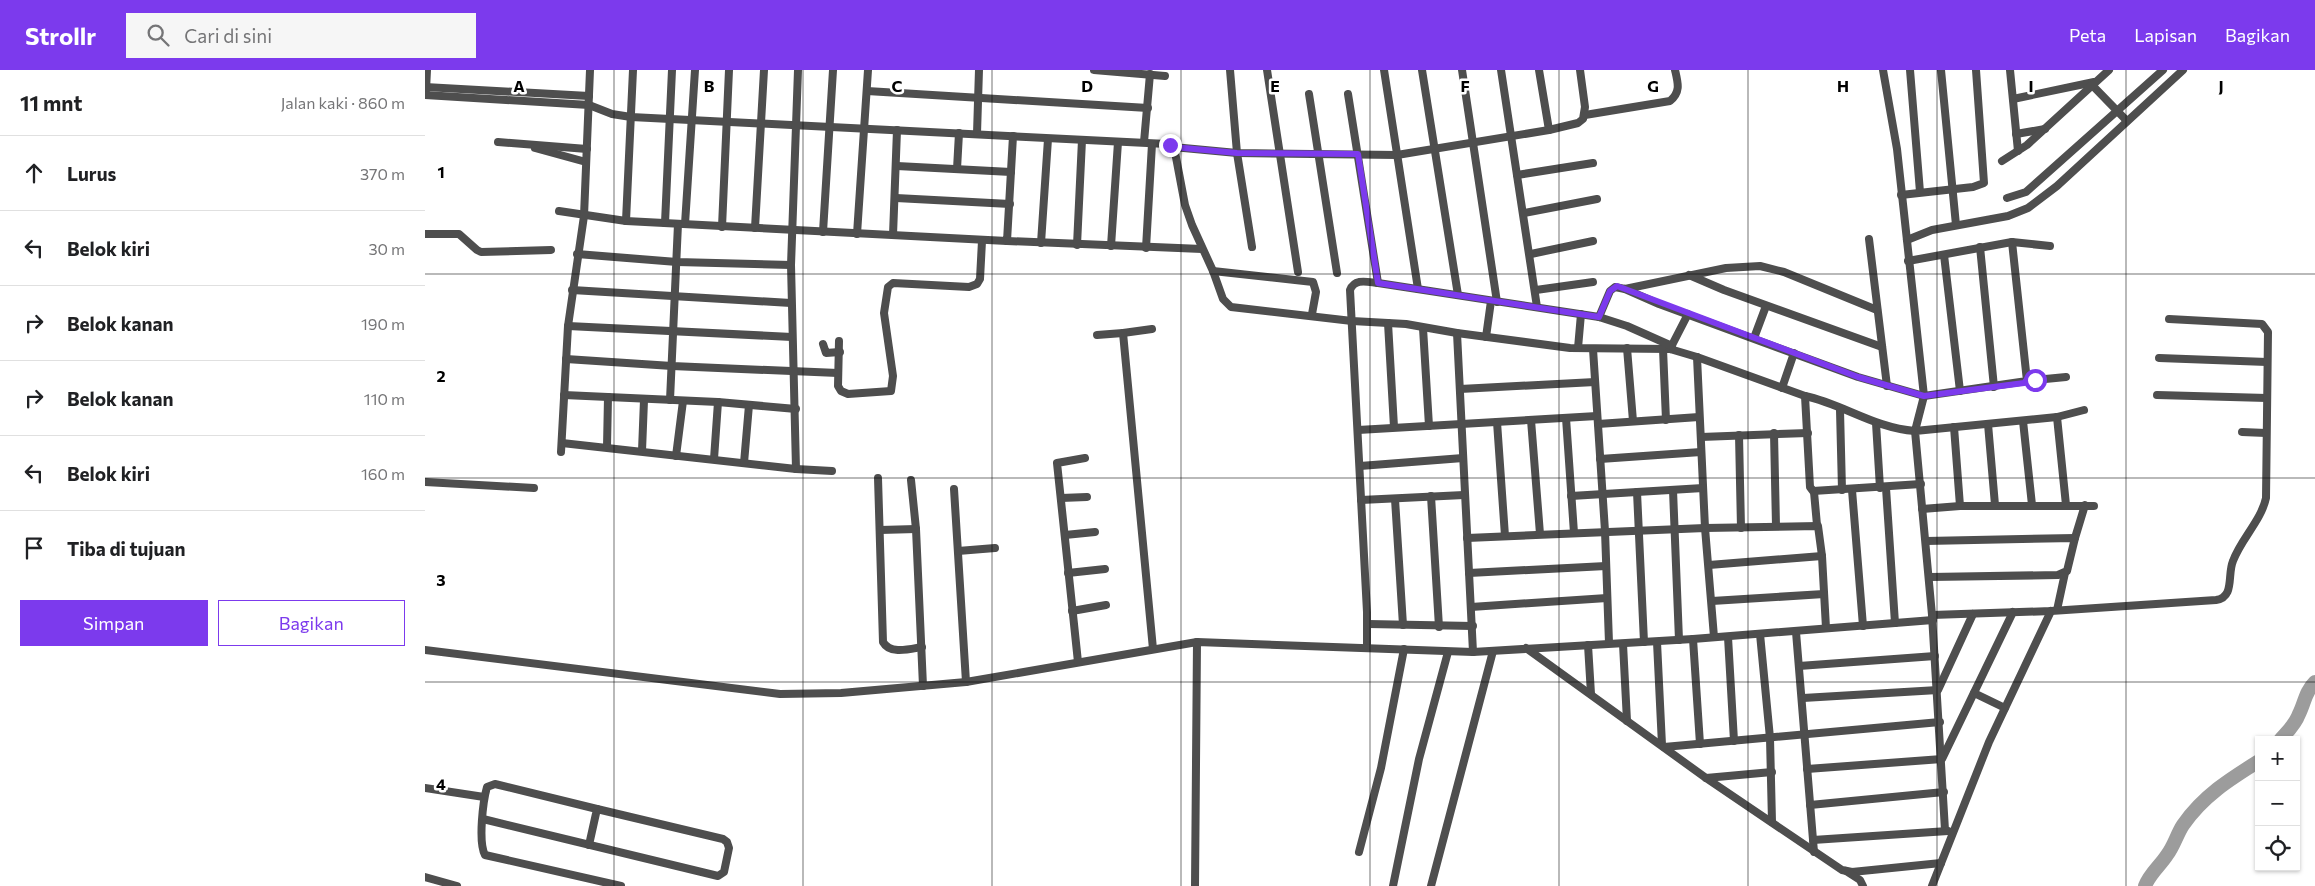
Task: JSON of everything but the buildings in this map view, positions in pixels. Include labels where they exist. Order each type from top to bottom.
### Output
[{"type":"street","points":[[427,70],[425,91],[461,93],[487,90],[589,101],[612,114],[631,117],[828,125],[1048,139],[1167,144],[1173,147],[1233,153],[1319,155],[1397,155],[1549,130],[1578,123],[1585,115],[1670,101],[1676,96],[1679,88],[1675,70]]},
{"type":"street","points":[[561,452],[568,326],[584,216],[590,70]]},
{"type":"street","points":[[626,221],[633,70]]},
{"type":"street","points":[[665,223],[668,119],[673,70]]},
{"type":"street","points":[[669,400],[674,330],[674,296],[695,70]]},
{"type":"street","points":[[722,226],[725,122],[729,70]]},
{"type":"street","points":[[755,228],[764,70]]},
{"type":"street","points":[[796,469],[796,409],[791,303],[791,231],[797,70]]},
{"type":"street","points":[[823,232],[828,125],[833,70]]},
{"type":"street","points":[[857,234],[868,70]]},
{"type":"street","points":[[977,134],[979,70]]},
{"type":"street","points":[[1094,70],[1140,71],[1165,76]]},
{"type":"street","points":[[1229,70],[1233,153],[1252,247]]},
{"type":"street","points":[[1267,70],[1298,272]]},
{"type":"street","points":[[1384,70],[1418,288]]},
{"type":"street","points":[[1422,70],[1458,295]]},
{"type":"street","points":[[1462,70],[1494,301],[1486,337]]},
{"type":"street","points":[[1501,70],[1531,254],[1537,307]]},
{"type":"street","points":[[1539,70],[1549,130]]},
{"type":"street","points":[[1580,70],[1585,115]]},
{"type":"street","points":[[1883,70],[1897,149],[1924,396],[1915,431],[1930,577],[1945,830]]},
{"type":"street","points":[[1910,70],[1920,192]]},
{"type":"street","points":[[1941,70],[1956,226]]},
{"type":"street","points":[[1901,195],[1981,185],[1985,180],[1976,70]]},
{"type":"street","points":[[2010,70],[2018,152]]},
{"type":"street","points":[[2002,161],[2018,152],[2109,70]]},
{"type":"street","points":[[2007,198],[2025,192],[2163,70]]},
{"type":"street","points":[[1907,240],[1932,230],[2008,216],[2028,208],[2057,186],[2183,70]]},
{"type":"street","points":[[1146,248],[1150,74]]},
{"type":"street","points":[[2013,99],[2094,84]]},
{"type":"street","points":[[2094,84],[2127,120]]},
{"type":"street","points":[[487,90],[487,99]]},
{"type":"street","points":[[867,91],[1148,108]]},
{"type":"street","points":[[461,93],[487,99],[589,101]]},
{"type":"street","points":[[1309,94],[1337,272]]},
{"type":"street","points":[[1348,94],[1378,283]]},
{"type":"street","points":[[2016,134],[2045,129]]},
{"type":"street","points":[[893,235],[896,198],[897,130]]},
{"type":"street","points":[[957,169],[959,133]]},
{"type":"street","points":[[1007,241],[1013,136]]},
{"type":"street","points":[[1041,243],[1048,139]]},
{"type":"street","points":[[1077,245],[1082,140]]},
{"type":"street","points":[[497,142],[587,149]]},
{"type":"street","points":[[1111,246],[1118,142]]},
{"type":"street","points":[[531,146],[553,154],[586,162]]},
{"type":"street","points":[[1173,147],[1185,205],[1223,299],[1231,306],[1312,314],[1352,321],[1388,323],[1457,334],[1578,348],[1668,348]]},
{"type":"street","points":[[1517,175],[1593,163]]},
{"type":"street","points":[[897,166],[1011,172]]},
{"type":"street","points":[[896,198],[1010,204]]},
{"type":"street","points":[[1524,213],[1597,199]]},
{"type":"street","points":[[559,211],[626,221],[791,231],[982,241],[1202,249]]},
{"type":"street","points":[[425,234],[459,234],[481,252],[551,250]]},
{"type":"street","points":[[1869,239],[1887,386]]},
{"type":"street","points":[[839,341],[838,386],[845,393],[891,391],[893,376],[885,313],[888,287],[893,284],[975,286],[980,279],[982,241]]},
{"type":"street","points":[[1531,254],[1593,241]]},
{"type":"street","points":[[1908,261],[2012,242],[2050,246]]},
{"type":"street","points":[[1599,317],[1612,289],[1617,286],[1794,353],[1887,386],[1924,396],[2024,383],[2028,378],[2012,242]]},
{"type":"street","points":[[1980,247],[1994,387]]},
{"type":"street","points":[[577,254],[677,262],[791,265]]},
{"type":"street","points":[[1945,255],[1960,391]]},
{"type":"street","points":[[1625,289],[1740,266],[1771,268],[1877,310]]},
{"type":"street","points":[[1213,271],[1313,282],[1316,292],[1312,314]]},
{"type":"street","points":[[1689,275],[1765,306],[1882,348]]},
{"type":"street","points":[[1367,646],[1368,624],[1351,287],[1360,281],[1418,288],[1599,317],[1627,326],[1668,348],[1697,356],[1805,396],[1822,400],[1840,410],[1876,422],[1915,431],[2057,417],[2084,410]]},
{"type":"street","points":[[1536,290],[1593,282]]},
{"type":"street","points":[[572,290],[791,303]]},
{"type":"street","points":[[1754,338],[1765,306]]},
{"type":"street","points":[[1578,348],[1581,314]]},
{"type":"street","points":[[1665,420],[1668,348],[1688,314]]},
{"type":"street","points":[[425,650],[780,694],[821,695],[966,682],[1197,642],[1367,646],[1473,652],[1609,643],[1693,640],[1863,626],[1973,614],[2224,598],[2228,592],[2233,561],[2265,502],[2268,332],[2262,324],[2169,319]]},
{"type":"street","points":[[1388,323],[1394,427]]},
{"type":"street","points":[[568,326],[792,337]]},
{"type":"street","points":[[1423,328],[1429,426]]},
{"type":"street","points":[[1097,335],[1152,329]]},
{"type":"street","points":[[1123,333],[1153,649]]},
{"type":"street","points":[[1457,334],[1473,652]]},
{"type":"street","points":[[823,344],[826,353],[840,352]]},
{"type":"street","points":[[1627,348],[1633,421]]},
{"type":"street","points":[[1593,349],[1605,531],[1609,643]]},
{"type":"street","points":[[1783,388],[1794,353]]},
{"type":"street","points":[[1697,356],[1705,528],[1714,637]]},
{"type":"street","points":[[2159,358],[2267,362]]},
{"type":"street","points":[[566,359],[672,366],[839,373]]},
{"type":"street","points":[[2028,378],[2035,380],[2066,377]]},
{"type":"street","points":[[1460,389],[1595,382]]},
{"type":"street","points":[[564,395],[717,402],[796,409]]},
{"type":"street","points":[[2157,395],[2267,398]]},
{"type":"street","points":[[1805,396],[1810,487],[1814,492],[1817,525],[1820,529],[1826,628]]},
{"type":"street","points":[[607,447],[608,397]]},
{"type":"street","points":[[642,451],[644,400]]},
{"type":"street","points":[[676,456],[683,401]]},
{"type":"street","points":[[714,459],[717,402]]},
{"type":"street","points":[[744,463],[749,405]]},
{"type":"street","points":[[1840,410],[1842,490]]},
{"type":"street","points":[[1358,430],[1566,418],[1633,421],[1699,417]]},
{"type":"street","points":[[2057,417],[2066,505]]},
{"type":"street","points":[[1566,418],[1574,533]]},
{"type":"street","points":[[1531,420],[1540,534]]},
{"type":"street","points":[[2023,421],[2031,505]]},
{"type":"street","points":[[1497,422],[1505,536]]},
{"type":"street","points":[[1876,422],[1895,623]]},
{"type":"street","points":[[1989,424],[1995,505]]},
{"type":"street","points":[[1954,427],[1960,506]]},
{"type":"street","points":[[1701,437],[1774,432],[1807,433]]},
{"type":"street","points":[[1774,432],[1776,526]]},
{"type":"street","points":[[2242,432],[2265,433]]},
{"type":"street","points":[[1739,435],[1741,528]]},
{"type":"street","points":[[562,443],[796,469],[831,471]]},
{"type":"street","points":[[1600,459],[1701,452]]},
{"type":"street","points":[[1078,662],[1057,463],[1085,458]]},
{"type":"street","points":[[1360,466],[1463,458]]},
{"type":"street","points":[[878,478],[883,642],[888,648],[894,650],[922,647]]},
{"type":"street","points":[[911,480],[916,529],[923,686]]},
{"type":"street","points":[[425,482],[534,488]]},
{"type":"street","points":[[1814,492],[1921,484]]},
{"type":"street","points":[[1571,496],[1703,488]]},
{"type":"street","points":[[954,489],[966,682]]},
{"type":"street","points":[[1673,490],[1679,640]]},
{"type":"street","points":[[1852,490],[1863,626]]},
{"type":"street","points":[[1637,492],[1644,642]]},
{"type":"street","points":[[1361,500],[1464,495]]},
{"type":"street","points":[[1061,498],[1087,496]]},
{"type":"street","points":[[1431,496],[1439,626]]},
{"type":"street","points":[[1395,499],[1403,625]]},
{"type":"street","points":[[1922,509],[1995,505],[2094,506]]},
{"type":"street","points":[[1932,886],[1989,742],[2054,610],[2085,505]]},
{"type":"street","points":[[1467,538],[1605,531],[1817,525]]},
{"type":"street","points":[[880,530],[916,529]]},
{"type":"street","points":[[1065,535],[1095,532]]},
{"type":"street","points":[[1926,540],[2075,538]]},
{"type":"street","points":[[958,551],[995,548]]},
{"type":"street","points":[[1709,565],[1822,556]]},
{"type":"street","points":[[1469,573],[1606,566]]},
{"type":"street","points":[[1068,573],[1105,569]]},
{"type":"street","points":[[1930,577],[2058,575],[2065,573]]},
{"type":"street","points":[[1712,601],[1824,594]]},
{"type":"street","points":[[1471,607],[1607,598]]},
{"type":"street","points":[[1072,611],[1106,605]]},
{"type":"street","points":[[1942,759],[2013,612]]},
{"type":"street","points":[[1938,690],[1973,614]]},
{"type":"street","points":[[1368,624],[1473,626]]},
{"type":"street","points":[[1796,632],[1815,852]]},
{"type":"street","points":[[1760,634],[1770,738],[1772,822]]},
{"type":"street","points":[[1727,637],[1733,741]]},
{"type":"street","points":[[1693,640],[1700,744]]},
{"type":"street","points":[[1195,886],[1197,642]]},
{"type":"street","points":[[1657,642],[1663,746]]},
{"type":"street","points":[[1623,644],[1627,721]]},
{"type":"street","points":[[1588,645],[1591,694]]},
{"type":"street","points":[[1526,648],[1706,778],[1815,852],[1860,880],[1863,886]]},
{"type":"street","points":[[1359,852],[1381,768],[1404,649]]},
{"type":"street","points":[[1431,886],[1493,651]]},
{"type":"street","points":[[1393,886],[1419,759],[1448,652]]},
{"type":"street","points":[[1799,666],[1935,656]]},
{"type":"street","points":[[1803,698],[1938,690]]},
{"type":"street","points":[[1974,693],[2005,708]]},
{"type":"street","points":[[1663,746],[1940,722]]},
{"type":"street","points":[[1807,770],[1942,759]]},
{"type":"street","points":[[1706,778],[1772,772]]},
{"type":"street","points":[[483,819],[718,876],[723,874],[725,870],[728,844],[723,839],[495,784],[487,787],[484,797],[483,819],[482,850],[489,857],[621,886]]},
{"type":"street","points":[[425,788],[484,797]]},
{"type":"street","points":[[1810,805],[1943,792]]},
{"type":"street","points":[[589,845],[597,809]]},
{"type":"street","points":[[1813,840],[1945,830],[1954,831]]},
{"type":"street","points":[[1846,871],[1941,863]]},
{"type":"street","points":[[425,877],[457,886]]},
{"type":"waterway","points":[[2284,736],[2295,722],[2307,693],[2315,682]]},
{"type":"waterway","points":[[2145,886],[2169,851],[2183,825],[2199,805],[2227,782],[2255,764]]},
{"type":"route","points":[[1170,145],[1173,147],[1237,153],[1358,154],[1378,283],[1599,317],[1610,291],[1617,286],[1659,304],[1858,377],[1924,396],[2024,383],[2028,378],[2035,380]]}]
